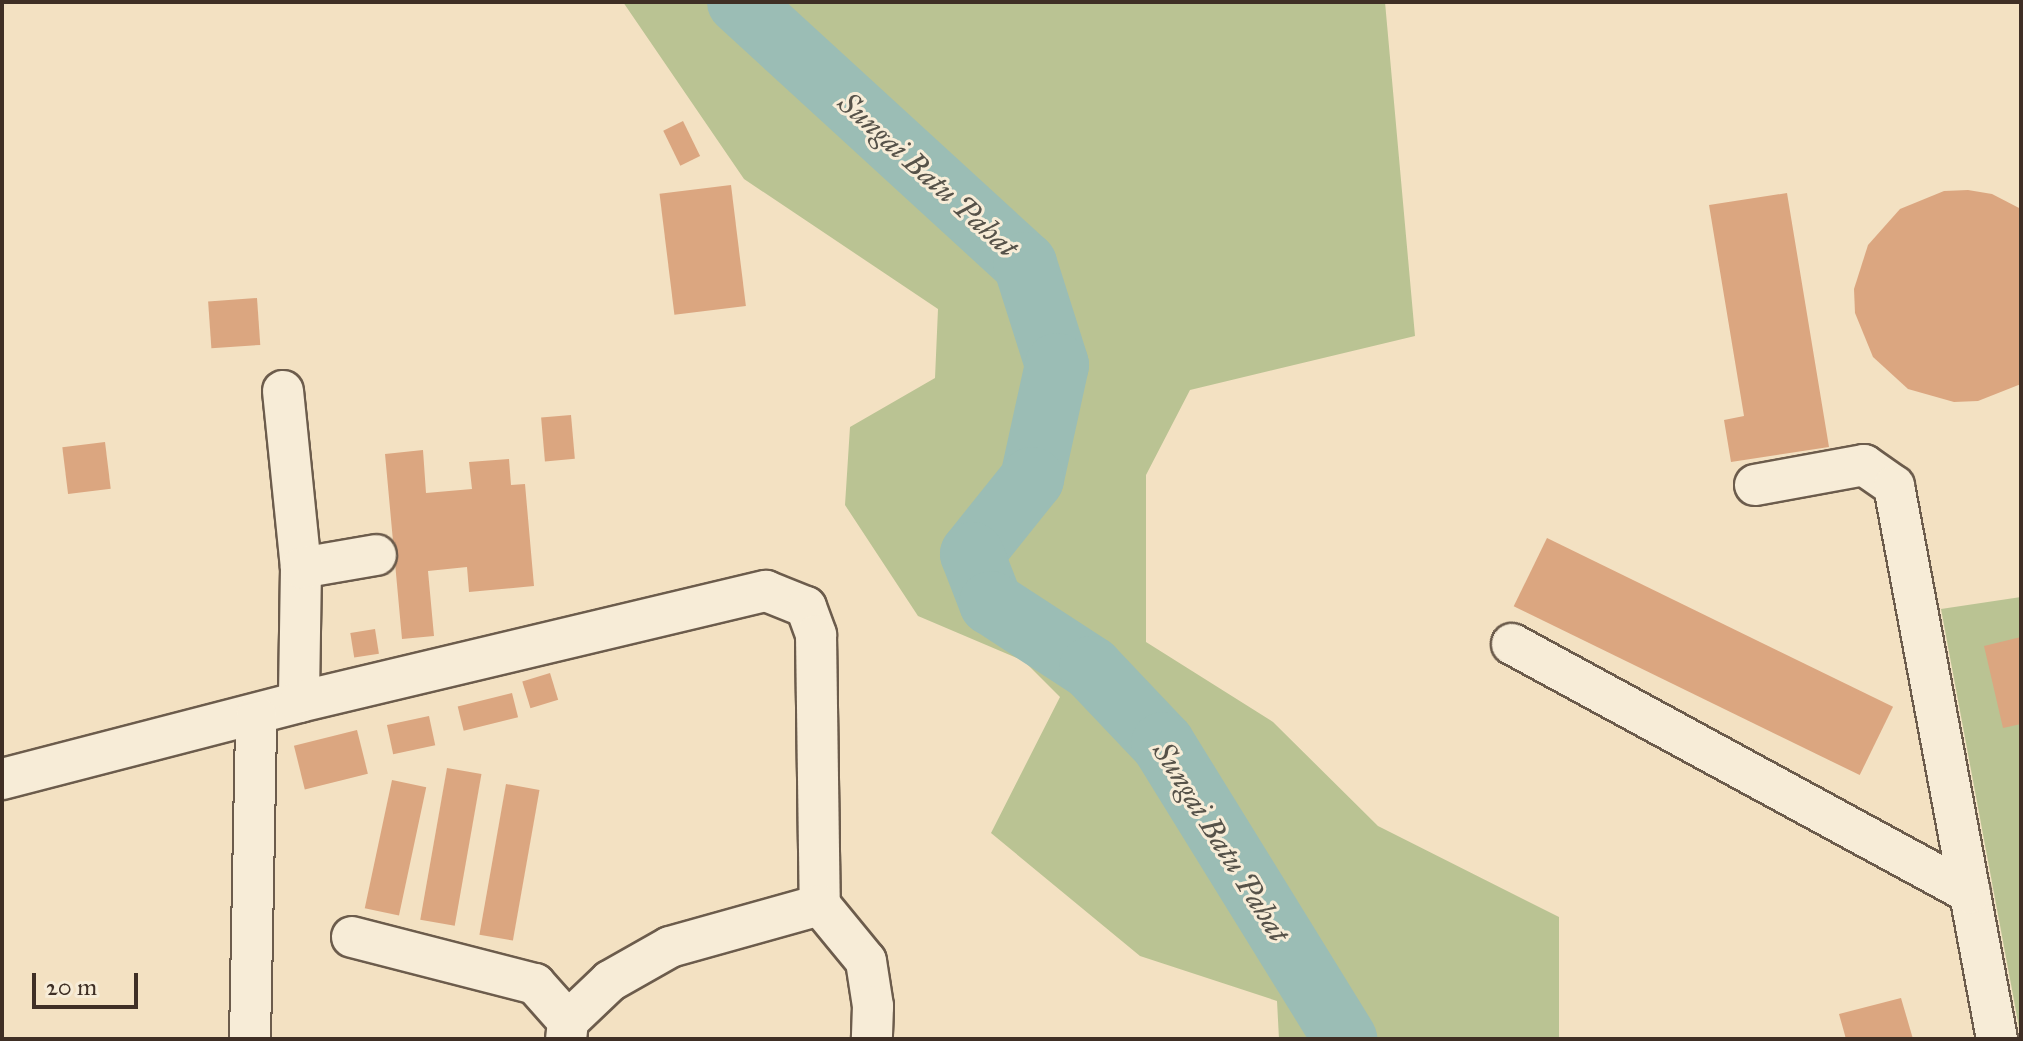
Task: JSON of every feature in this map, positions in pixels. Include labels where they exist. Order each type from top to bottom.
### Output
[{"type":"lane","points":[[283,391],[301,568],[299,702]]},
{"type":"lane","points":[[1755,485],[1864,465],[1894,486],[1997,1039]]},
{"type":"lane","points":[[301,568],[376,555]]},
{"type":"lane","points":[[2,779],[256,716],[299,702],[766,591],[806,607],[816,635],[820,905],[866,961],[873,1006],[872,1039]]},
{"type":"lane","points":[[1512,644],[1970,893]]},
{"type":"lane","points":[[250,1039],[256,716]]},
{"type":"lane","points":[[352,937],[535,984],[567,1030],[610,981],[670,947],[820,905]]},
{"type":"green space","points":[[623,2],[1385,2],[1415,336],[1190,390],[1146,475],[1146,642],[1273,722],[1378,826],[1559,917],[1559,1039],[1279,1039],[1277,1001],[1140,956],[991,833],[1060,697],[1024,661],[918,616],[845,505],[850,427],[935,378],[938,309],[744,179]]},
{"type":"green space","points":[[2021,597],[2021,1038],[1941,609]]},
{"type":"building","points":[[683,121],[700,156],[680,166],[663,131]]},
{"type":"building","points":[[731,185],[746,306],[674,315],[660,194]]},
{"type":"building","points":[[1968,190],[1992,194],[2021,209],[2021,384],[1978,401],[1954,402],[1908,389],[1873,357],[1855,313],[1854,289],[1868,245],[1900,209],[1944,191]]},
{"type":"building","points":[[1787,193],[1829,447],[1731,462],[1724,420],[1744,416],[1709,205]]},
{"type":"building","points":[[257,298],[260,345],[211,348],[208,301]]},
{"type":"building","points":[[571,415],[575,459],[545,461],[541,418]]},
{"type":"building","points":[[105,442],[111,489],[68,494],[62,447]]},
{"type":"building","points":[[423,450],[426,493],[472,489],[469,462],[509,459],[511,485],[525,484],[534,586],[469,592],[467,567],[428,571],[434,636],[402,639],[385,454]]},
{"type":"building","points":[[1547,538],[1893,707],[1860,775],[1514,606]]},
{"type":"building","points":[[375,629],[379,654],[354,658],[350,633]]},
{"type":"building","points":[[2021,637],[2021,724],[2003,728],[1984,646]]},
{"type":"building","points":[[550,673],[558,700],[530,708],[522,681]]},
{"type":"building","points":[[512,693],[518,717],[464,731],[458,707]]},
{"type":"building","points":[[429,716],[435,745],[393,754],[387,725]]},
{"type":"building","points":[[357,730],[368,774],[305,789],[294,746]]},
{"type":"building","points":[[447,768],[481,774],[455,926],[420,920]]},
{"type":"building","points":[[392,780],[426,787],[399,915],[365,908]]},
{"type":"building","points":[[506,784],[539,790],[513,941],[479,935]]},
{"type":"building","points":[[1901,998],[1913,1039],[1846,1039],[1839,1014]]},
{"type":"waterway","name":"Sungai Batu Pahat","points":[[739,2],[1025,264],[1057,365],[1032,479],[972,554],[991,603],[1091,668],[1163,744],[1345,1039]]}]
